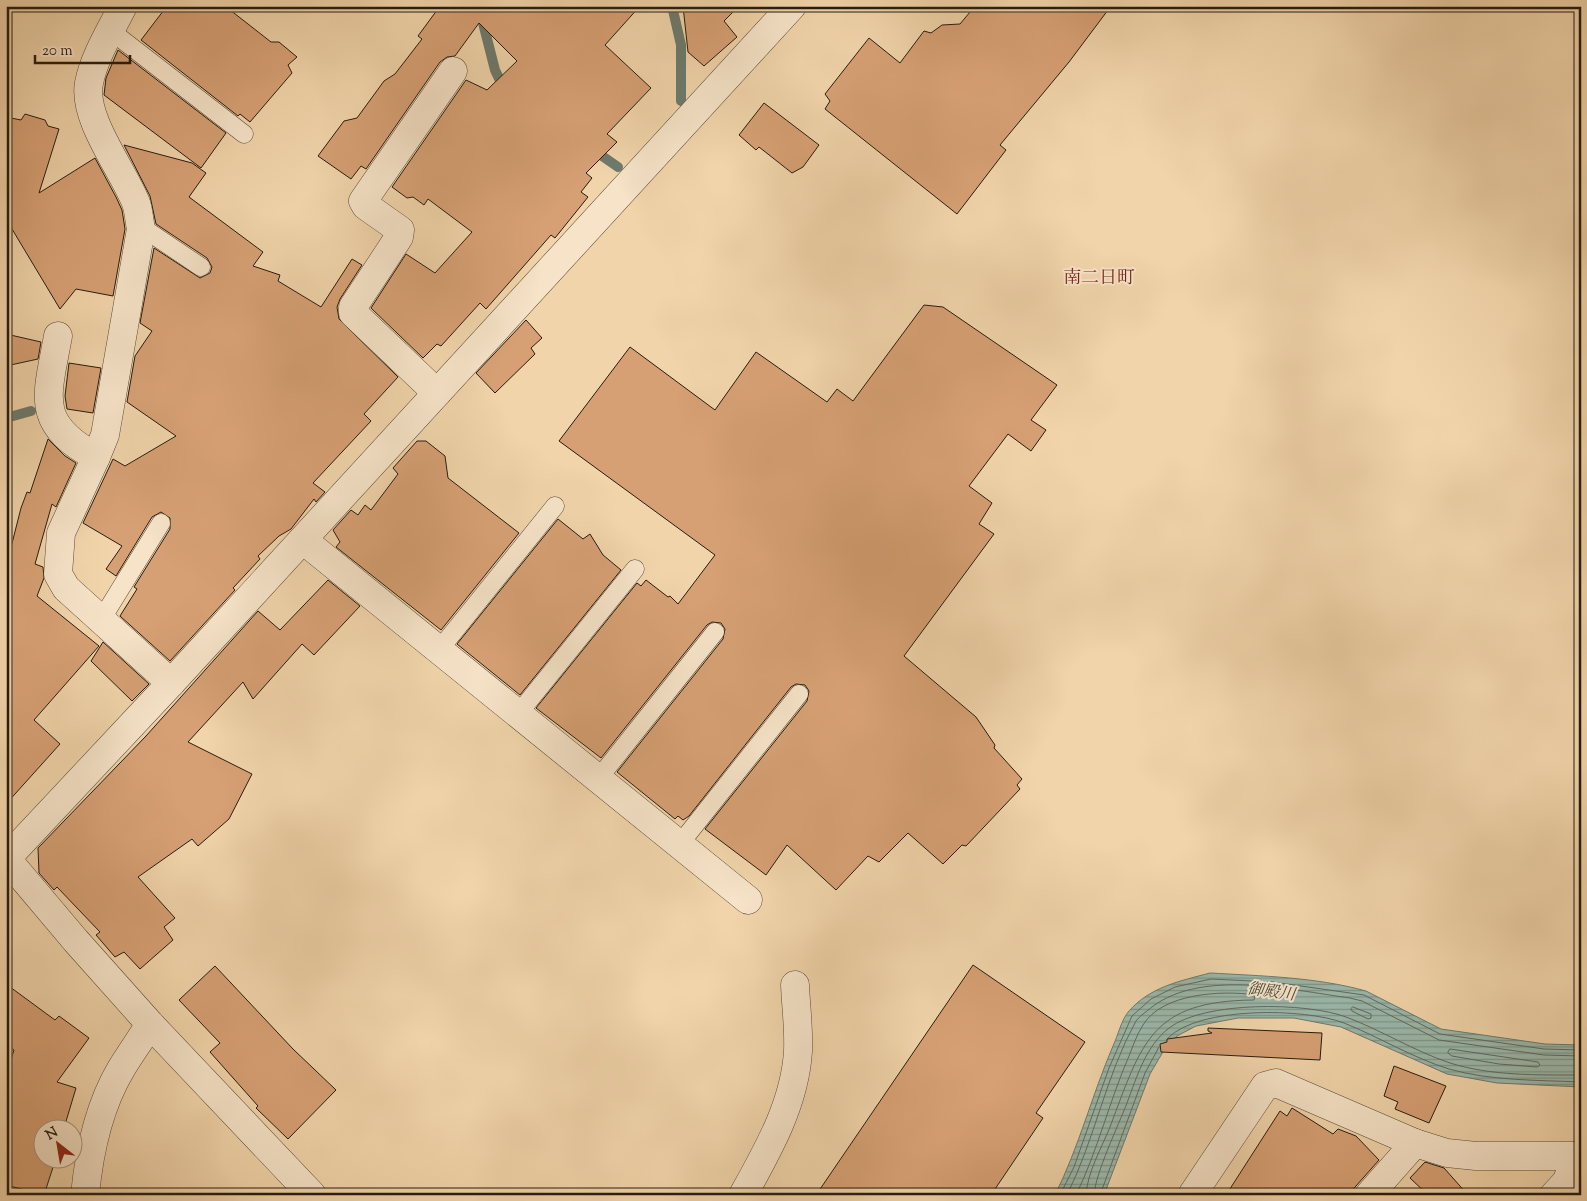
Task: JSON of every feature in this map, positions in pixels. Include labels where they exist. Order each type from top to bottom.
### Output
[{"type":"street","points":[[123,6],[89,82],[88,104],[106,146],[137,205],[140,226],[105,435],[61,533],[57,559],[58,574],[66,588],[171,683]]},
{"type":"street","points":[[312,1195],[150,1024],[76,941],[6,858],[303,540],[792,6]]},
{"type":"street","points":[[437,393],[353,313],[353,307],[399,237],[400,230],[366,206],[363,201],[453,71]]},
{"type":"street","points":[[58,336],[48,394],[52,421],[75,446],[96,457]]},
{"type":"street","points":[[303,540],[748,900]]},
{"type":"street","points":[[743,1195],[774,1137],[790,1095],[798,1052],[795,985]]},
{"type":"street","points":[[84,1195],[87,1168],[102,1113],[120,1071],[150,1024]]},
{"type":"street","points":[[1192,1195],[1265,1086],[1276,1083],[1415,1143],[1447,1153],[1476,1156],[1578,1156],[1567,1181],[1554,1195]]},
{"type":"street","points":[[1369,1195],[1415,1143]]},
{"type":"lane","points":[[111,31],[244,134]]},
{"type":"lane","points":[[140,226],[201,267]]},
{"type":"lane","points":[[439,650],[555,506]]},
{"type":"lane","points":[[101,620],[161,523]]},
{"type":"lane","points":[[518,714],[635,569]]},
{"type":"lane","points":[[598,780],[715,632]]},
{"type":"lane","points":[[680,845],[799,694]]},
{"type":"water","name":"御殿川","points":[[1210,973],[1288,978],[1347,986],[1366,991],[1441,1029],[1545,1044],[1581,1045],[1581,1087],[1497,1083],[1447,1074],[1341,1027],[1294,1018],[1238,1018],[1196,1026],[1177,1036],[1164,1050],[1150,1074],[1104,1195],[1055,1195],[1064,1177],[1105,1065],[1126,1015],[1146,996],[1166,986]]},
{"type":"building","points":[[167,6],[225,6],[271,42],[279,42],[297,57],[288,65],[292,73],[250,122],[240,114],[238,116],[141,40]]},
{"type":"building","points":[[440,6],[640,6],[605,45],[651,88],[607,134],[617,142],[586,173],[592,178],[581,192],[588,197],[555,238],[551,235],[486,309],[480,303],[441,346],[437,344],[423,358],[371,308],[406,254],[435,273],[472,232],[428,199],[424,205],[413,197],[407,198],[392,187],[466,80],[487,90],[517,61],[479,23],[455,56],[447,57],[440,62],[366,169],[361,166],[351,179],[318,156],[344,121],[357,118],[384,81],[395,74],[422,39],[418,36]]},
{"type":"building","points":[[683,6],[739,6],[724,21],[737,37],[704,66],[688,52]]},
{"type":"building","points":[[975,6],[1111,6],[1069,62],[1000,145],[1006,150],[957,214],[825,109],[830,101],[825,94],[869,38],[900,63],[924,31],[931,33],[942,25],[960,24]]},
{"type":"building","points":[[118,50],[226,133],[201,168],[104,95],[106,78]]},
{"type":"building","points":[[764,103],[819,145],[803,167],[792,173],[759,147],[756,150],[739,135]]},
{"type":"building","points":[[25,114],[45,120],[48,126],[59,129],[39,193],[95,158],[116,197],[122,210],[125,229],[113,296],[76,289],[60,309],[6,219],[6,117],[21,120]]},
{"type":"building","points":[[124,145],[192,163],[206,173],[189,197],[263,252],[253,266],[280,275],[278,281],[321,307],[352,259],[362,265],[340,299],[337,307],[339,319],[398,377],[364,414],[371,421],[313,483],[325,492],[316,502],[314,499],[291,529],[279,536],[258,556],[260,559],[233,588],[235,590],[170,661],[120,616],[137,589],[134,587],[170,529],[170,518],[161,512],[152,517],[116,576],[106,569],[122,546],[83,523],[113,459],[125,466],[176,436],[127,402],[135,356],[152,331],[140,323],[154,248],[200,278],[210,273],[212,267],[207,258],[156,224],[150,196]]},
{"type":"building","points":[[924,305],[943,307],[1057,385],[1031,420],[1046,430],[1031,451],[1008,434],[969,486],[992,503],[979,524],[994,534],[904,656],[976,717],[995,745],[994,748],[1022,779],[1017,785],[1020,789],[966,846],[962,845],[943,864],[908,833],[879,862],[868,856],[836,890],[787,845],[766,875],[705,829],[807,701],[809,691],[805,685],[796,684],[791,687],[689,816],[683,820],[678,816],[675,819],[617,772],[723,639],[725,629],[721,623],[712,622],[707,625],[601,758],[536,708],[637,583],[641,586],[646,580],[668,597],[670,596],[678,604],[715,555],[559,441],[630,347],[715,410],[756,352],[827,402],[837,389],[853,401]]},
{"type":"building","points":[[526,320],[542,338],[531,348],[535,354],[495,393],[476,373]]},
{"type":"building","points":[[6,334],[41,342],[38,359],[6,366]]},
{"type":"building","points":[[69,363],[101,368],[93,413],[67,409],[65,396]]},
{"type":"building","points":[[48,439],[65,456],[76,463],[56,507],[52,504],[35,564],[43,567],[44,578],[37,596],[99,646],[34,720],[60,744],[6,804],[6,567],[21,508],[27,492],[30,493]]},
{"type":"building","points":[[417,441],[426,441],[445,456],[448,478],[519,533],[441,630],[336,547],[340,542],[333,530],[351,510],[358,515],[365,505],[371,510],[398,474],[393,468]]},
{"type":"building","points":[[558,519],[583,539],[590,534],[603,555],[621,570],[520,695],[457,644]]},
{"type":"building","points":[[328,580],[360,606],[314,655],[302,644],[253,699],[243,682],[188,742],[252,774],[229,819],[198,846],[192,839],[138,877],[175,918],[164,927],[173,940],[140,969],[124,952],[115,957],[96,935],[100,932],[57,887],[54,890],[39,873],[38,848],[146,736],[258,611],[280,630]]},
{"type":"building","points":[[103,642],[149,684],[132,701],[91,661]]},
{"type":"building","points":[[973,965],[1085,1042],[1036,1113],[1043,1118],[991,1195],[816,1195]]},
{"type":"building","points":[[215,966],[293,1049],[336,1090],[288,1139],[256,1108],[258,1106],[210,1052],[220,1043],[179,1000]]},
{"type":"building","points":[[6,984],[55,1020],[59,1016],[89,1038],[57,1082],[76,1088],[67,1118],[32,1118],[32,1168],[53,1168],[44,1195],[6,1185],[6,1076],[14,1050],[6,1044]]},
{"type":"building","points":[[1208,1028],[1322,1033],[1320,1060],[1161,1052],[1160,1044],[1167,1042],[1167,1039],[1212,1033],[1208,1031]]},
{"type":"building","points":[[1394,1066],[1446,1086],[1429,1123],[1395,1109],[1398,1102],[1384,1096]]},
{"type":"building","points":[[1292,1108],[1333,1134],[1338,1129],[1356,1136],[1379,1160],[1348,1195],[1226,1195],[1280,1111],[1287,1116]]},
{"type":"building","points":[[1425,1162],[1444,1168],[1468,1195],[1428,1195],[1410,1178]]},
{"type":"waterway","points":[[672,6],[681,45],[681,101]]},
{"type":"waterway","points":[[481,15],[495,70],[505,91]]},
{"type":"waterway","points":[[592,149],[618,167]]},
{"type":"waterway","points":[[6,418],[31,411]]},
{"type":"district","name":"南二日町","points":[[1099,279]]}]
